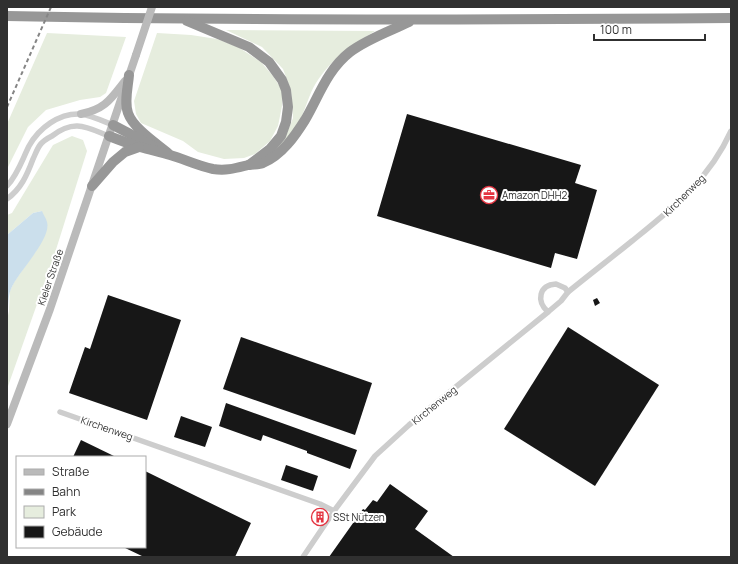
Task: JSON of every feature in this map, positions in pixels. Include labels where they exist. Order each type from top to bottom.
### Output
[{"type":"highway","points":[[7,16],[184,19],[413,20],[731,18]]},
{"type":"highway","points":[[184,19],[249,47],[269,62],[282,80],[286,90],[288,108],[286,122],[281,136],[270,150],[249,165]]},
{"type":"highway","points":[[109,136],[139,147],[169,154],[212,169],[237,169],[249,165],[262,164],[286,145],[305,119],[328,76],[349,53],[370,40],[413,20]]},
{"type":"highway","points":[[129,76],[127,100],[128,113],[143,132],[169,154]]},
{"type":"highway","points":[[113,125],[169,154]]},
{"type":"highway","points":[[92,186],[113,162],[125,152],[139,147]]},
{"type":"main road","name":"Kieler Straße","points":[[7,424],[50,309],[152,7]]},
{"type":"main road","points":[[81,114],[101,108],[129,76]]},
{"type":"street","points":[[7,186],[14,178],[30,144],[38,133],[50,123],[66,116],[81,114],[113,125]]},
{"type":"street","points":[[7,200],[19,188],[24,180],[40,145],[56,132],[68,126],[75,126],[84,127],[109,136]]},
{"type":"street","name":"Kirchenweg","points":[[303,557],[366,467],[389,442],[562,301],[568,292],[670,210],[701,179],[722,150],[731,131]]},
{"type":"street","points":[[548,312],[541,304],[540,299],[543,290],[551,284],[556,284],[561,285],[568,292]]},
{"type":"street","name":"Kirchenweg","points":[[60,412],[298,496],[334,511]]},
{"type":"green space","points":[[226,30],[375,31],[342,53],[322,74],[309,96],[297,125],[288,138],[273,153],[285,138],[293,118],[291,90],[283,69],[262,47]]},
{"type":"green space","points":[[47,33],[126,37],[106,93],[100,97],[80,100],[46,110],[28,127],[7,169],[7,124]]},
{"type":"green space","points":[[157,33],[191,35],[217,39],[238,47],[261,62],[282,90],[282,106],[278,126],[270,141],[255,154],[244,158],[224,159],[198,152],[183,141],[141,123],[136,114],[134,101]]},
{"type":"green space","points":[[72,136],[83,140],[87,151],[54,256],[7,389],[7,320],[10,291],[14,282],[36,251],[42,211],[33,213],[7,235],[7,215],[12,213],[53,145]]},
{"type":"water","points":[[42,211],[47,222],[47,229],[39,246],[14,282],[9,296],[7,320],[7,235],[33,213]]},
{"type":"building","name":"Amazon DHH2","points":[[407,114],[581,165],[575,183],[597,190],[577,259],[555,253],[551,268],[377,216]]},
{"type":"building","points":[[108,295],[181,320],[147,420],[69,393],[85,347],[90,349]]},
{"type":"building","points":[[597,298],[600,303],[595,306],[593,300]]},
{"type":"building","points":[[568,327],[659,385],[595,486],[504,429]]},
{"type":"building","points":[[241,337],[372,383],[355,435],[223,389]]},
{"type":"building","points":[[226,403],[357,450],[350,469],[263,435],[261,441],[219,426]]},
{"type":"building","points":[[181,416],[212,427],[205,447],[174,437]]},
{"type":"building","points":[[81,440],[114,456],[73,456]]},
{"type":"building","points":[[286,465],[318,476],[313,491],[281,480]]},
{"type":"building","points":[[146,471],[251,523],[235,557],[144,557],[125,548],[146,548]]},
{"type":"building","points":[[390,484],[428,511],[415,529],[454,557],[329,557],[363,509],[365,510],[373,500],[377,502]]},
{"type":"railway","points":[[7,107],[51,7]]},
{"type":"place","name":"Amazon DHH2","points":[[489,195]]},
{"type":"place","name":"SSt Nützen","points":[[320,517]]}]
